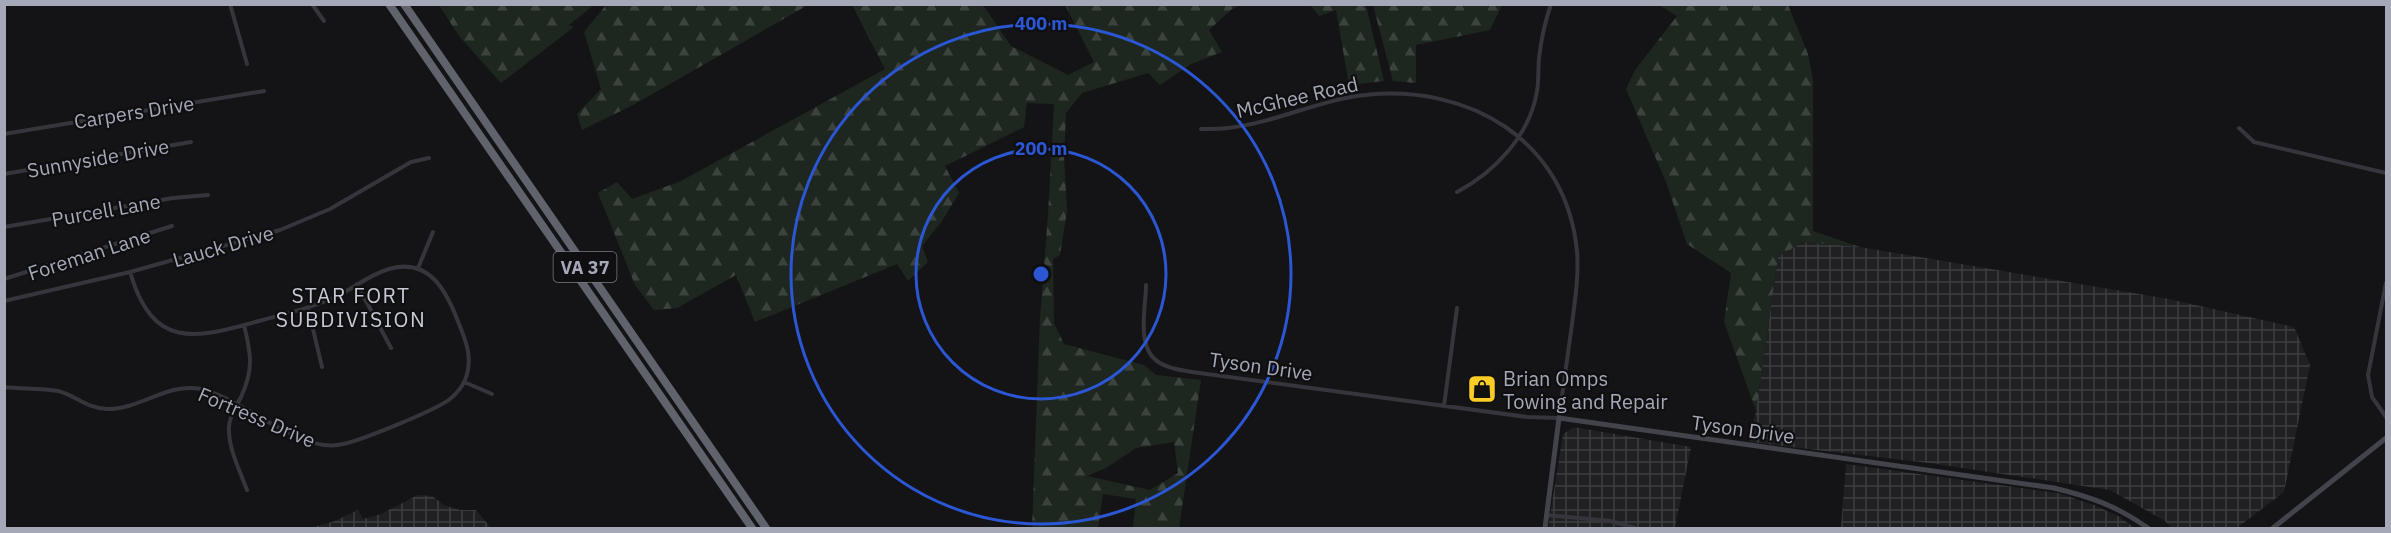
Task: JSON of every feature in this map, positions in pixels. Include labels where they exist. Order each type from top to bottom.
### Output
[{"type":"highway","name":"VA 37","points":[[389,4],[752,528]]},
{"type":"highway","name":"VA 37","points":[[404,4],[766,528]]},
{"type":"street","points":[[230,4],[247,64]]},
{"type":"street","points":[[312,4],[324,21]]},
{"type":"street","points":[[1457,192],[1494,167],[1519,137],[1532,110],[1537,93],[1541,44],[1551,4]]},
{"type":"street","name":"Carpers Drive","points":[[4,134],[264,91]]},
{"type":"street","name":"McGhee Road","points":[[1201,129],[1251,124],[1346,98],[1374,94],[1408,94],[1435,97],[1474,109],[1496,120],[1519,137],[1543,163],[1562,193],[1575,239],[1578,272],[1545,528]]},
{"type":"street","points":[[2239,129],[2254,142],[2386,173]]},
{"type":"street","name":"Sunnyside Drive","points":[[4,174],[191,142]]},
{"type":"street","name":"Lauck Drive","points":[[4,301],[130,272],[287,228],[330,209],[411,162],[429,158]]},
{"type":"street","name":"Purcell Lane","points":[[4,227],[173,198],[208,195]]},
{"type":"street","name":"Foreman Lane","points":[[4,279],[172,226]]},
{"type":"street","points":[[418,268],[433,232]]},
{"type":"street","points":[[130,272],[144,308],[157,321],[171,330],[200,335],[308,308],[335,297],[378,273],[393,268],[418,268],[440,285],[450,300],[469,353],[468,370],[464,382],[492,394]]},
{"type":"street","points":[[2386,283],[2368,375],[2374,401],[2386,417]]},
{"type":"street","points":[[357,284],[391,348]]},
{"type":"street","name":"Tyson Drive","points":[[1146,285],[1144,341],[1151,356],[1162,365],[1192,372],[1527,417],[1559,418],[2054,488],[2095,498],[2127,514],[2148,528]]},
{"type":"street","points":[[308,308],[322,367]]},
{"type":"street","points":[[1444,406],[1457,308]]},
{"type":"street","points":[[244,325],[251,365],[248,381],[230,422],[230,441],[246,490]]},
{"type":"street","name":"Fortress Drive","points":[[4,387],[56,391],[84,404],[105,409],[121,407],[183,388],[202,389],[237,404],[302,439],[335,446],[354,441],[442,404],[456,393],[464,382]]},
{"type":"street","points":[[2273,528],[2386,438]]},
{"type":"street","points":[[1546,515],[1611,521],[1635,528]]},
{"type":"shaded area","points":[[1803,242],[1860,247],[2169,299],[2294,327],[2310,365],[2284,492],[2237,528],[2172,528],[2165,521],[2110,490],[1929,463],[1749,442],[1756,411],[1778,257]]},
{"type":"shaded area","points":[[1574,427],[1691,447],[1675,528],[1548,528],[1563,434]]},
{"type":"shaded area","points":[[1846,464],[2058,493],[2094,505],[2118,516],[2135,528],[1841,528]]},
{"type":"shaded area","points":[[418,495],[432,496],[444,505],[460,510],[476,510],[491,528],[310,528],[332,522],[358,510],[363,519],[381,514]]},
{"type":"green space","points":[[1373,4],[1502,5],[1490,30],[1416,45],[1416,83],[1393,81]]},
{"type":"green space","points":[[439,5],[594,5],[569,25],[574,27],[501,83],[459,36]]},
{"type":"green space","points":[[606,5],[808,5],[633,105],[582,130],[577,114],[601,89],[584,32]]},
{"type":"green space","points":[[852,5],[983,5],[1011,46],[1068,75],[1094,62],[1065,5],[1240,5],[1232,9],[1209,30],[1222,52],[1191,64],[1160,85],[1148,73],[1082,93],[1066,113],[1064,158],[1067,211],[1060,255],[1053,259],[1054,323],[1064,344],[1144,365],[1156,375],[1201,380],[1179,528],[1133,528],[1136,499],[1103,494],[1098,528],[1032,528],[1040,318],[1054,104],[1027,103],[1024,127],[945,166],[959,193],[942,221],[922,246],[928,262],[908,281],[897,264],[755,322],[736,275],[677,308],[654,310],[635,285],[598,193],[617,182],[632,199],[681,181],[885,69]],"holes":[[[1174,442],[1178,473],[1150,490],[1087,476],[1106,468],[1136,448]]]},
{"type":"green space","points":[[1310,5],[1366,5],[1384,81],[1349,85],[1336,10],[1319,16]]},
{"type":"green space","points":[[1659,5],[1788,5],[1808,54],[1813,80],[1813,231],[1860,247],[1803,242],[1778,257],[1756,411],[1724,322],[1731,273],[1687,244],[1666,182],[1626,89],[1635,70],[1677,16]]},
{"type":"place","name":"Brian Omps Towing and Repair","points":[[1482,389]]},
{"type":"district","name":"STAR FORT SUBDIVISION","points":[[351,307]]}]
